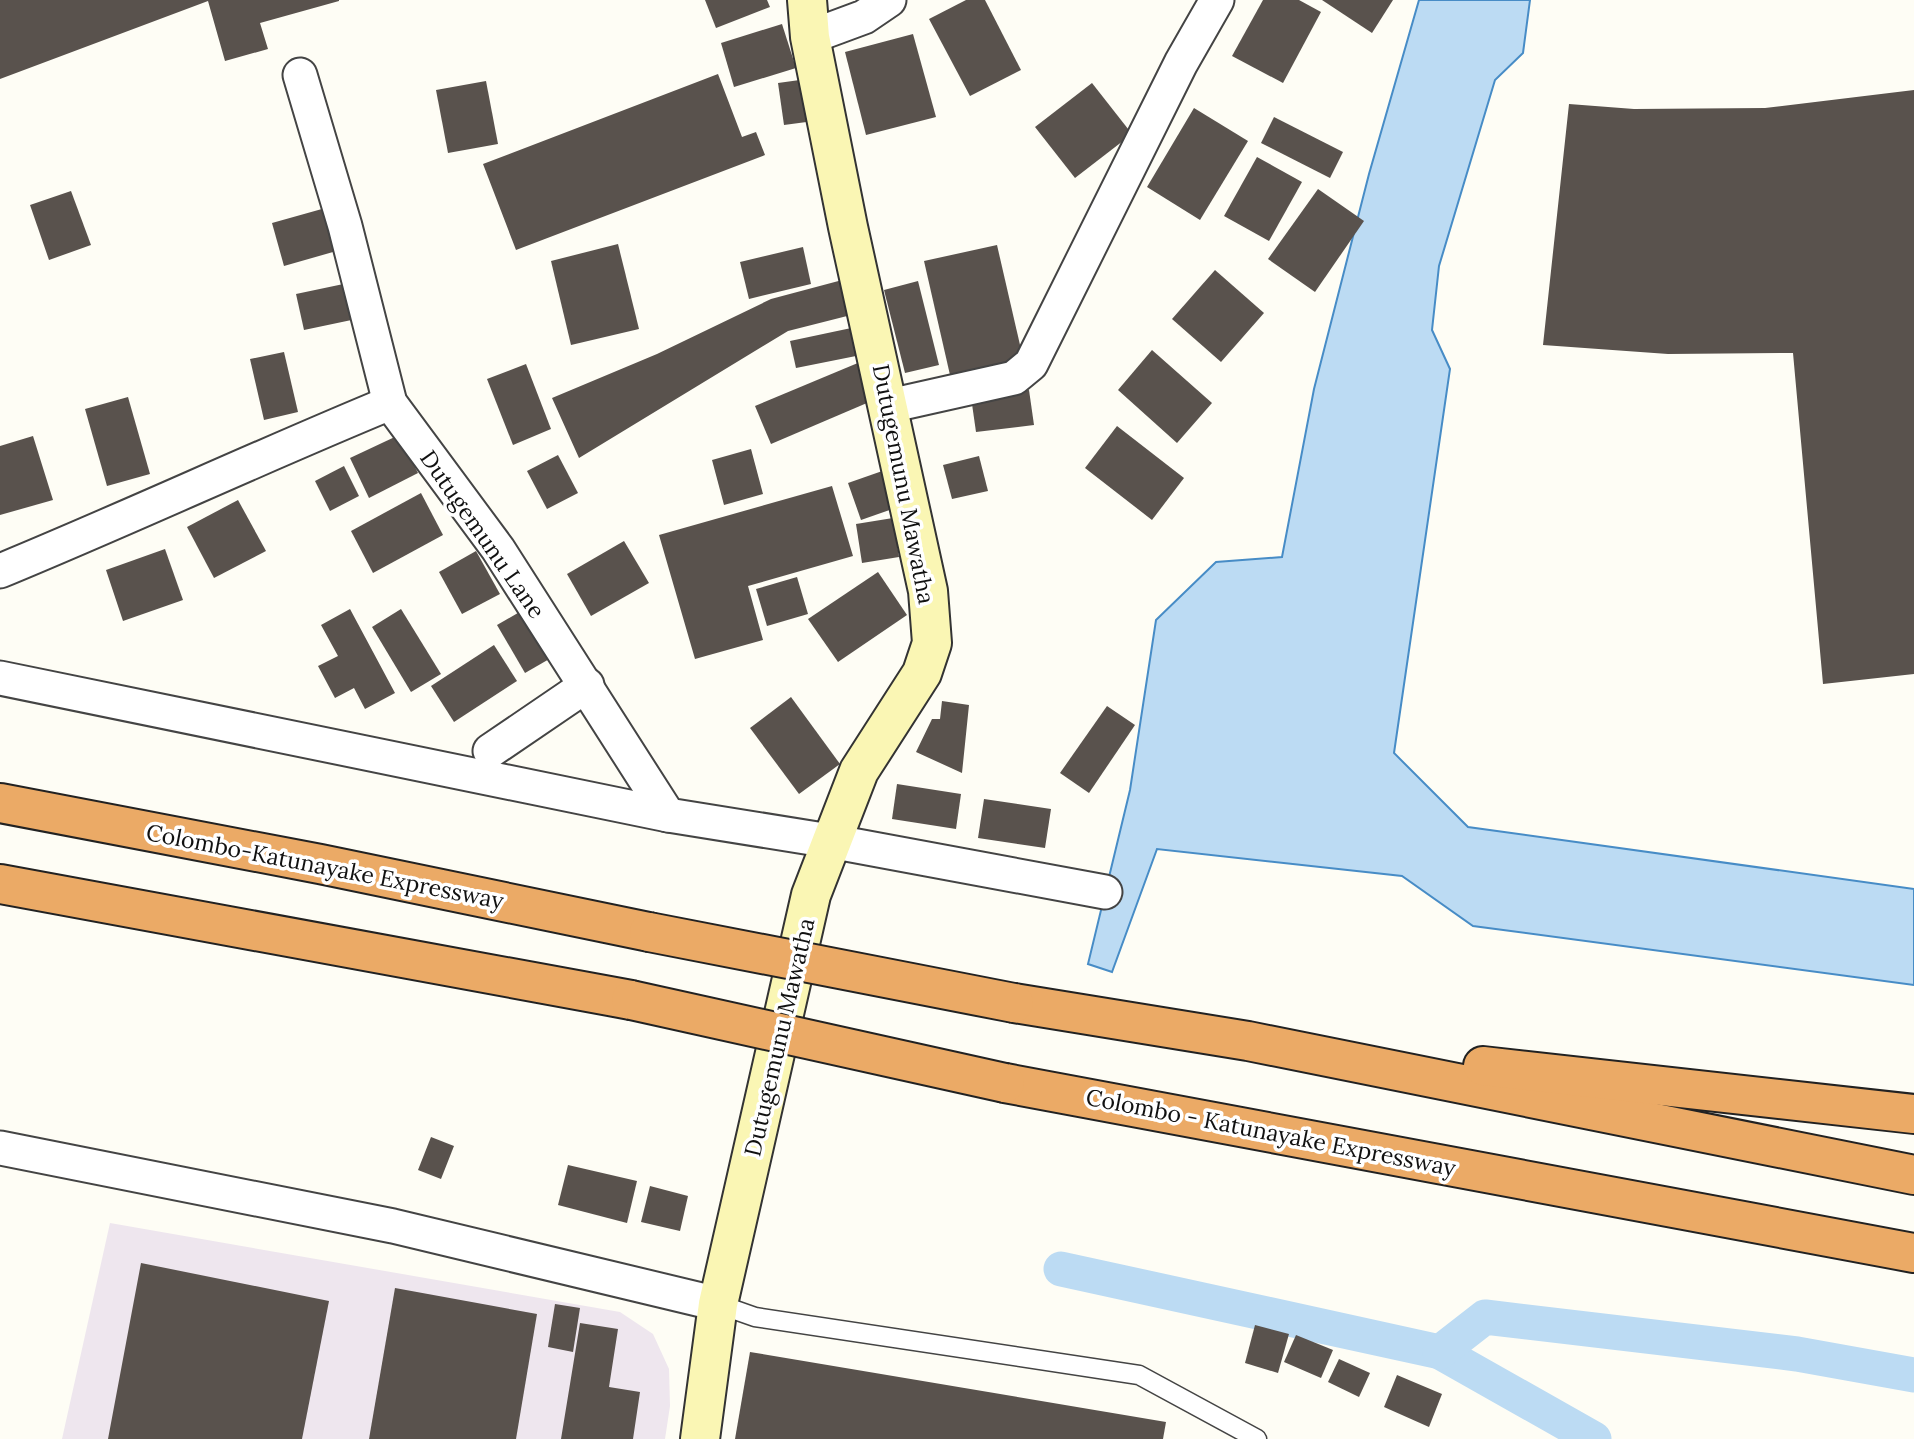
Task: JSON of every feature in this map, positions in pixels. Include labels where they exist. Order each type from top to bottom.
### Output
[{"type":"highway","name":"Colombo-Katunayake Expressway","points":[[0,803],[1014,1003],[1248,1041]]},
{"type":"highway","name":"Colombo - Katunayake Expressway","points":[[0,884],[631,1000],[1005,1083],[1914,1253]]},
{"type":"highway","points":[[1248,1041],[1914,1114]]},
{"type":"highway","points":[[1248,1041],[1914,1175]]},
{"type":"street","points":[[808,18],[864,17],[889,0]]},
{"type":"street","points":[[889,406],[1014,378],[1031,363],[1181,63],[1217,0]]},
{"type":"street","name":"Dutugemunu Mawatha","points":[[700,1439],[718,1304],[811,895],[859,771],[922,673],[932,643],[928,590],[848,227],[808,18]]},
{"type":"street","name":"Dutugemunu Lane","points":[[300,75],[345,226],[390,403],[498,549],[668,815]]},
{"type":"street","points":[[0,571],[106,527],[247,461],[390,403]]},
{"type":"street","points":[[0,678],[668,815],[830,841],[1105,892]]},
{"type":"street","points":[[490,751],[587,685]]},
{"type":"street","points":[[0,1148],[393,1226],[718,1304]]},
{"type":"lane","points":[[718,1304],[755,1317],[1139,1375],[1257,1439]]},
{"type":"shaded area","points":[[110,1223],[620,1312],[653,1334],[669,1369],[670,1406],[665,1439],[62,1439]]},
{"type":"water","points":[[1419,0],[1530,0],[1523,53],[1495,80],[1439,266],[1432,330],[1450,369],[1394,753],[1468,827],[1914,889],[1914,985],[1473,926],[1402,876],[1157,849],[1112,972],[1088,964],[1130,790],[1156,620],[1216,562],[1282,557],[1314,389],[1369,174]]},
{"type":"building","points":[[0,0],[339,1],[260,23],[268,49],[225,61],[208,1],[0,79]]},
{"type":"building","points":[[705,0],[767,0],[770,7],[716,28]]},
{"type":"building","points":[[966,0],[985,0],[1021,70],[970,96],[929,19]]},
{"type":"building","points":[[1263,0],[1299,0],[1321,12],[1283,83],[1232,56]]},
{"type":"building","points":[[1322,0],[1393,0],[1372,33]]},
{"type":"building","points":[[782,24],[796,68],[734,87],[721,43]]},
{"type":"building","points":[[913,34],[936,117],[866,135],[845,52]]},
{"type":"building","points":[[718,74],[742,137],[756,132],[765,155],[516,250],[483,164]]},
{"type":"building","points":[[807,79],[814,121],[784,125],[778,83]]},
{"type":"building","points":[[486,81],[498,144],[448,153],[436,90]]},
{"type":"building","points":[[1092,83],[1132,134],[1075,178],[1035,127]]},
{"type":"building","points":[[1914,90],[1914,674],[1823,684],[1793,353],[1668,354],[1543,345],[1569,104],[1634,109],[1765,108]]},
{"type":"building","points":[[1194,108],[1248,141],[1200,220],[1147,187]]},
{"type":"building","points":[[1274,117],[1343,152],[1330,178],[1261,143]]},
{"type":"building","points":[[1257,157],[1302,182],[1269,241],[1224,216]]},
{"type":"building","points":[[1318,189],[1364,221],[1315,292],[1268,259]]},
{"type":"building","points":[[71,191],[91,245],[49,260],[30,205]]},
{"type":"building","points":[[329,207],[340,250],[284,266],[272,223]]},
{"type":"building","points":[[618,244],[639,329],[571,345],[551,261]]},
{"type":"building","points":[[997,245],[1023,358],[950,375],[924,261]]},
{"type":"building","points":[[803,247],[811,284],[749,299],[740,262]]},
{"type":"building","points":[[1215,270],[1264,313],[1221,362],[1172,319]]},
{"type":"building","points":[[846,279],[855,314],[788,331],[579,458],[552,398],[657,354],[771,299]]},
{"type":"building","points":[[918,281],[939,365],[905,373],[884,290]]},
{"type":"building","points":[[353,282],[361,318],[304,330],[296,294]]},
{"type":"building","points":[[856,327],[861,355],[796,368],[790,341]]},
{"type":"building","points":[[1152,350],[1212,403],[1177,443],[1118,390]]},
{"type":"building","points":[[284,352],[298,412],[264,420],[250,359]]},
{"type":"building","points":[[865,360],[881,397],[771,444],[755,406]]},
{"type":"building","points":[[526,364],[551,429],[513,445],[487,379]]},
{"type":"building","points":[[1029,390],[1034,425],[976,432],[971,397]]},
{"type":"building","points":[[128,397],[150,474],[107,486],[85,409]]},
{"type":"building","points":[[1117,426],[1184,478],[1152,520],[1085,468]]},
{"type":"building","points":[[399,435],[418,473],[369,498],[350,458]]},
{"type":"building","points":[[33,436],[53,500],[0,515],[0,446]]},
{"type":"building","points":[[751,449],[763,494],[724,505],[712,460]]},
{"type":"building","points":[[558,455],[578,493],[547,509],[527,471]]},
{"type":"building","points":[[979,456],[988,491],[952,499],[943,465]]},
{"type":"building","points":[[344,466],[359,496],[330,511],[315,481]]},
{"type":"building","points":[[888,469],[901,506],[861,520],[848,483]]},
{"type":"building","points":[[832,486],[853,556],[748,586],[763,640],[695,659],[659,535]]},
{"type":"building","points":[[421,493],[443,535],[373,573],[351,531]]},
{"type":"building","points":[[238,500],[266,551],[214,578],[187,527]]},
{"type":"building","points":[[893,518],[899,557],[862,563],[856,524]]},
{"type":"building","points":[[624,541],[649,583],[591,616],[567,574]]},
{"type":"building","points":[[165,549],[183,600],[123,621],[106,570]]},
{"type":"building","points":[[476,551],[500,594],[462,614],[439,572]]},
{"type":"building","points":[[878,572],[907,615],[838,662],[808,619]]},
{"type":"building","points":[[797,577],[808,614],[767,626],[756,589]]},
{"type":"building","points":[[350,609],[395,693],[365,709],[354,688],[335,698],[318,666],[338,656],[321,625]]},
{"type":"building","points":[[401,609],[441,674],[411,692],[372,627]]},
{"type":"building","points":[[523,610],[551,658],[525,673],[497,625]]},
{"type":"building","points":[[494,645],[517,681],[454,722],[431,686]]},
{"type":"building","points":[[791,697],[840,764],[799,794],[750,728]]},
{"type":"building","points":[[942,701],[969,705],[962,773],[916,752],[932,719],[940,719]]},
{"type":"building","points":[[1107,706],[1135,725],[1089,793],[1060,773]]},
{"type":"building","points":[[897,784],[961,794],[956,829],[892,819]]},
{"type":"building","points":[[984,799],[1051,809],[1045,848],[978,838]]},
{"type":"building","points":[[431,1137],[454,1146],[441,1179],[418,1170]]},
{"type":"building","points":[[568,1165],[637,1181],[627,1223],[558,1205]]},
{"type":"building","points":[[650,1186],[688,1196],[680,1231],[641,1222]]},
{"type":"building","points":[[141,1263],[329,1301],[302,1439],[108,1439]]},
{"type":"building","points":[[395,1288],[537,1314],[516,1439],[369,1439]]},
{"type":"building","points":[[555,1304],[580,1308],[573,1352],[548,1347]]},
{"type":"building","points":[[580,1323],[618,1329],[609,1387],[640,1392],[633,1439],[561,1439]]},
{"type":"building","points":[[1255,1325],[1289,1334],[1278,1373],[1245,1363]]},
{"type":"building","points":[[1296,1335],[1333,1350],[1321,1378],[1284,1362]]},
{"type":"building","points":[[750,1352],[1166,1422],[1163,1439],[735,1439]]},
{"type":"building","points":[[1339,1359],[1370,1373],[1359,1397],[1328,1382]]},
{"type":"building","points":[[1397,1375],[1442,1394],[1429,1427],[1384,1407]]},
{"type":"waterway","points":[[1061,1269],[1440,1352],[1594,1439]]},
{"type":"waterway","points":[[1440,1352],[1485,1317],[1797,1354],[1914,1375]]}]
